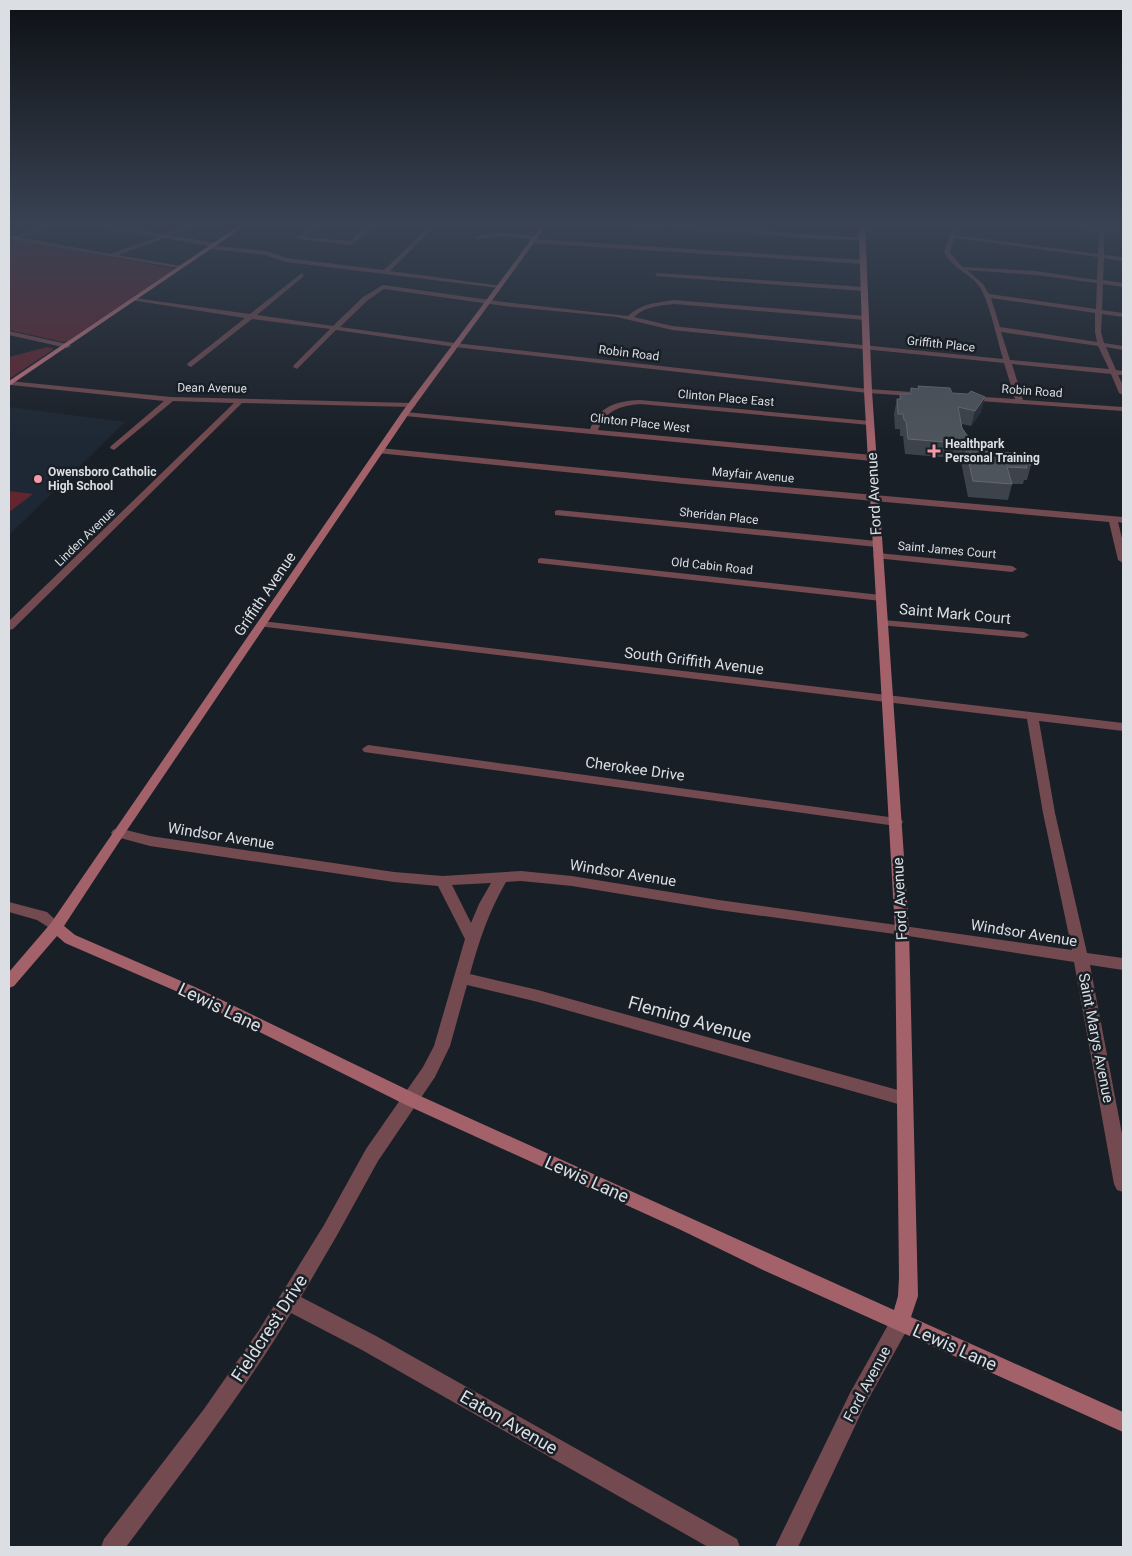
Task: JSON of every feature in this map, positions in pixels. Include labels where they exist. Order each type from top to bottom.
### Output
[{"type":"main road","points":[[10,384],[140,296]]},
{"type":"street","points":[[190,365],[277,296]]},
{"type":"street","name":"Griffith Place","points":[[336,328],[372,296]]},
{"type":"street","name":"Griffith Place","points":[[443,296],[629,318],[672,328],[1123,373]]},
{"type":"street","name":"Griffith Avenue","points":[[9,982],[56,927],[118,833],[409,409],[493,296]]},
{"type":"street","name":"Ford Avenue","points":[[786,1547],[857,1400],[900,1323],[908,1296],[902,930],[889,699],[868,391],[864,296]]},
{"type":"street","points":[[1020,402],[987,296],[1123,315]]},
{"type":"street","points":[[1100,296],[1098,332],[1100,345],[1123,393]]},
{"type":"street","name":"Robin Road","points":[[134,300],[455,345],[868,391],[938,396]]},
{"type":"street","points":[[629,318],[647,306],[674,302],[865,318]]},
{"type":"street","points":[[297,367],[336,328]]},
{"type":"street","points":[[997,329],[1123,348]]},
{"type":"street","points":[[9,333],[67,346]]},
{"type":"street","name":"Dean Avenue","points":[[10,384],[171,399],[242,400],[409,409]]},
{"type":"street","name":"Robin Road","points":[[956,397],[1123,409]]},
{"type":"street","points":[[114,448],[171,399]]},
{"type":"street","name":"Linden Avenue","points":[[9,627],[242,400]]},
{"type":"street","name":"Clinton Place East","points":[[593,431],[601,414],[610,407],[624,403],[640,402],[870,423]]},
{"type":"street","name":"Clinton Place West","points":[[409,409],[593,431],[872,458]]},
{"type":"street","name":"Mayfair Avenue","points":[[380,451],[1123,520]]},
{"type":"street","name":"Sheridan Place","points":[[558,513],[878,550]]},
{"type":"street","points":[[1113,519],[1123,560]]},
{"type":"street","name":"Saint James Court","points":[[878,550],[1012,569]]},
{"type":"street","name":"Old Cabin Road","points":[[541,560],[881,598]]},
{"type":"street","name":"Saint Mark Court","points":[[883,623],[1024,635]]},
{"type":"street","name":"South Griffith Avenue","points":[[262,624],[1123,727]]},
{"type":"street","name":"Saint Marys Avenue","points":[[1033,717],[1049,813],[1081,958],[1123,1184]]},
{"type":"street","name":"Cherokee Drive","points":[[368,749],[896,822]]},
{"type":"street","name":"Windsor Avenue","points":[[118,833],[150,841],[243,856],[394,877],[442,881],[502,877],[546,878],[572,881],[719,905],[902,930],[1123,964]]},
{"type":"street","name":"Fieldcrest Drive","points":[[112,1547],[212,1416],[266,1337],[330,1231],[372,1155],[429,1072],[442,1046],[463,978],[472,939],[486,904],[502,877]]},
{"type":"street","points":[[442,881],[472,939]]},
{"type":"street","points":[[9,907],[42,916],[56,927]]},
{"type":"street","name":"Lewis Lane","points":[[56,927],[70,939],[190,991],[410,1099],[900,1323],[1123,1422]]},
{"type":"street","name":"Fleming Avenue","points":[[463,978],[538,996],[905,1099]]},
{"type":"street","name":"Eaton Avenue","points":[[288,1301],[369,1342],[729,1547]]},
{"type":"shaded area","points":[[9,296],[135,296],[68,341],[63,342],[9,330]]},
{"type":"shaded area","points":[[47,347],[54,349],[9,379],[9,357]]},
{"type":"shaded area","name":"Owensboro Catholic High School","points":[[9,407],[125,422],[9,535]]},
{"type":"shaded area","points":[[9,491],[33,494],[9,512]]},
{"type":"building","points":[[918,386],[950,388],[952,393],[968,394],[971,391],[985,397],[975,411],[958,407],[962,428],[966,434],[981,444],[982,451],[1027,454],[1031,465],[1026,464],[1027,468],[1007,467],[1012,484],[973,481],[965,446],[958,443],[908,439],[906,421],[903,414],[898,414],[897,399],[901,399],[900,394],[911,394],[911,388],[919,389]]},
{"type":"place","name":"Healthpark Personal Training","points":[[934,451]]},
{"type":"place","name":"Owensboro Catholic High School","points":[[38,479]]}]
